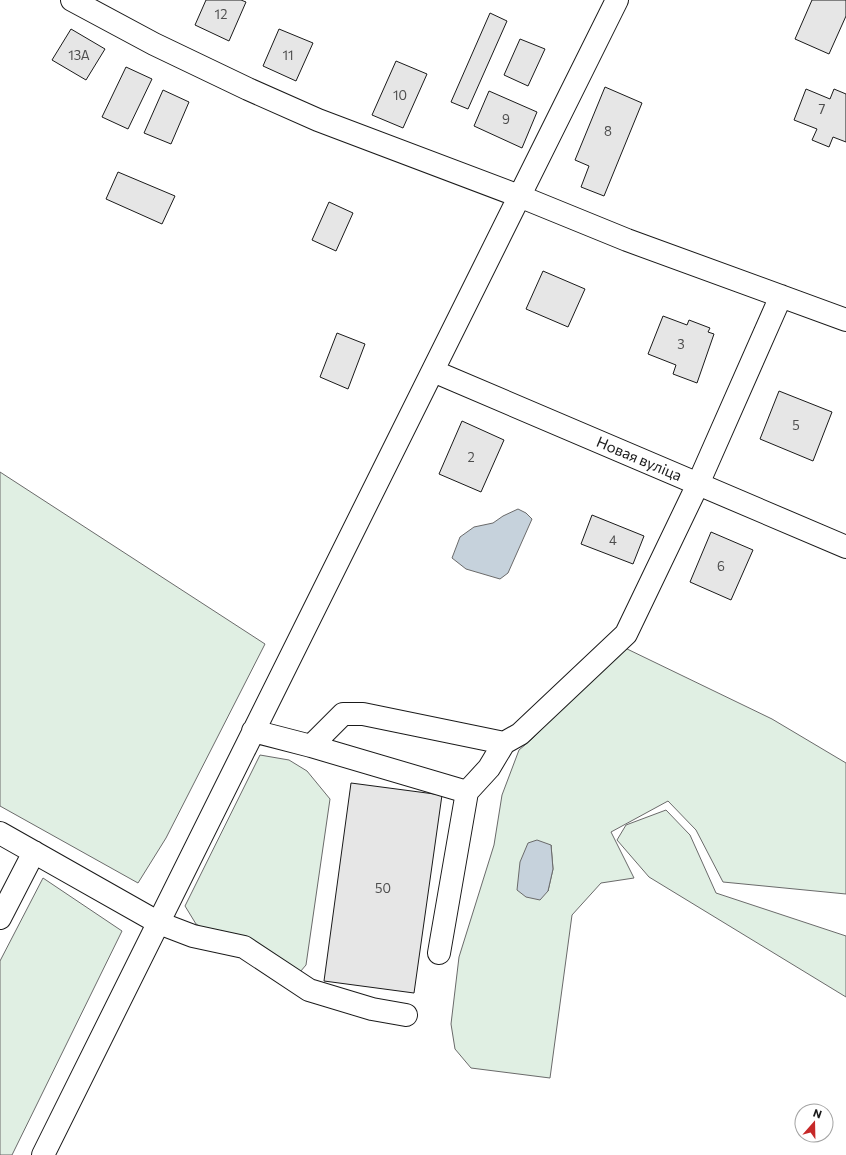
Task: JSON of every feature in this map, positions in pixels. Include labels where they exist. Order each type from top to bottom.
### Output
[{"type":"street","points":[[72,0],[154,44],[248,89],[318,120],[519,196],[627,240],[846,320]]},
{"type":"street","points":[[43,1155],[617,0]]},
{"type":"street","points":[[439,953],[467,792],[489,768],[504,743],[520,734],[626,634],[698,484],[781,296]]},
{"type":"street","name":"Новая вуліца","points":[[433,371],[846,547]]},
{"type":"street","points":[[311,746],[342,714],[363,714],[504,743]]},
{"type":"street","points":[[253,731],[311,746],[467,792]]},
{"type":"street","points":[[0,833],[158,923],[192,936],[244,948],[309,990],[372,1009],[406,1015]]},
{"type":"street","points":[[0,918],[34,852]]},
{"type":"green space","points":[[0,472],[265,644],[166,838],[138,883],[0,806]]},
{"type":"green space","points":[[623,647],[772,719],[846,763],[846,894],[723,882],[696,830],[668,801],[611,832],[634,878],[601,883],[572,915],[550,1078],[471,1068],[455,1049],[451,1024],[459,957],[494,845],[502,795],[519,750],[532,739]],"holes":[[[551,845],[553,869],[548,891]]]},
{"type":"green space","points":[[260,755],[289,760],[307,771],[330,799],[306,965],[294,979],[196,924],[185,906]]},
{"type":"green space","points":[[666,810],[690,835],[716,893],[846,936],[846,997],[649,877],[617,840],[626,825]]},
{"type":"green space","points":[[43,878],[122,931],[12,1155],[0,1155],[0,961]]},
{"type":"shaded area","points":[[518,509],[526,513],[532,519],[508,573],[500,579],[466,569],[452,558],[460,537],[474,527],[493,523],[503,516]]},
{"type":"shaded area","points":[[537,840],[551,845],[553,869],[548,891],[540,900],[526,897],[517,890],[520,862],[528,843]]},
{"type":"building","points":[[206,0],[241,0],[246,2],[229,41],[195,25]]},
{"type":"building","points":[[812,0],[846,0],[846,16],[829,54],[795,39]]},
{"type":"building","points":[[490,13],[507,21],[468,109],[451,102]]},
{"type":"building","points":[[71,29],[105,49],[86,80],[52,60]]},
{"type":"building","points":[[279,29],[313,43],[296,81],[263,66]]},
{"type":"building","points":[[520,39],[545,49],[528,86],[504,75]]},
{"type":"building","points":[[396,61],[427,74],[403,128],[372,115]]},
{"type":"building","points":[[126,67],[152,79],[128,129],[102,117]]},
{"type":"building","points":[[605,87],[642,103],[604,196],[581,187],[589,166],[575,160]]},
{"type":"building","points":[[806,89],[830,99],[834,89],[846,94],[846,142],[833,137],[829,147],[812,140],[817,129],[794,120]]},
{"type":"building","points":[[163,90],[189,102],[171,144],[144,133]]},
{"type":"building","points":[[489,91],[537,112],[522,148],[474,126]]},
{"type":"building","points":[[118,172],[175,196],[162,224],[106,199]]},
{"type":"building","points":[[329,202],[353,213],[336,251],[312,240]]},
{"type":"building","points":[[543,271],[585,289],[568,327],[526,309]]},
{"type":"building","points":[[663,316],[687,325],[689,320],[710,328],[708,332],[714,334],[697,383],[673,374],[676,365],[648,354]]},
{"type":"building","points":[[337,333],[365,344],[348,389],[320,377]]},
{"type":"building","points":[[779,391],[832,412],[813,461],[760,439]]},
{"type":"building","points":[[462,421],[504,440],[481,492],[439,474]]},
{"type":"building","points":[[592,515],[644,536],[633,564],[581,544]]},
{"type":"building","points":[[711,532],[753,550],[731,600],[690,582]]},
{"type":"building","points":[[351,783],[442,795],[414,993],[324,981]]}]
